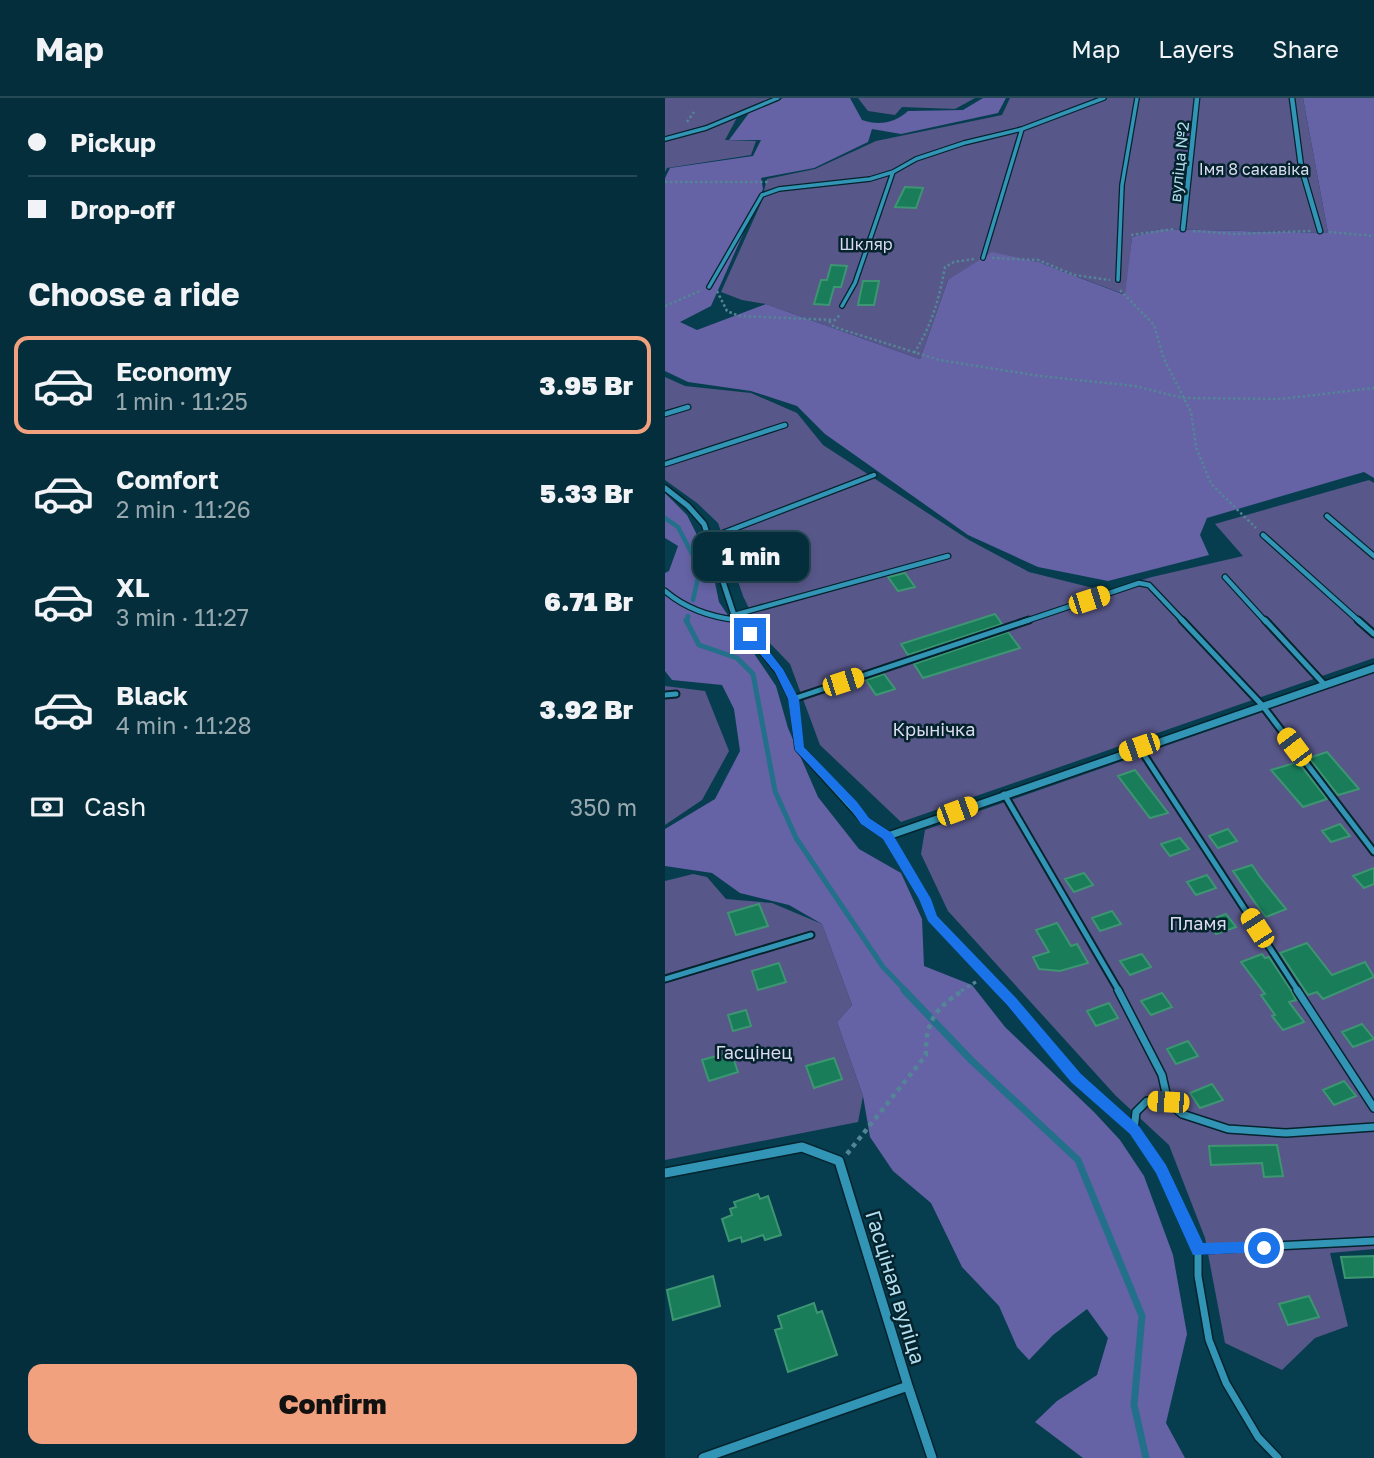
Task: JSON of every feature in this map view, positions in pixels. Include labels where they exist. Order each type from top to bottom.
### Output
[{"type":"street","name":"вуліца №2","points":[[1183,229],[1191,180],[1197,98]]},
{"type":"street","points":[[1292,98],[1291,112],[1306,179],[1307,196],[1320,231]]},
{"type":"street","points":[[665,488],[688,506],[704,524],[736,618],[779,671],[793,699],[799,748],[853,804],[865,821],[888,836],[1139,747],[1374,668]]},
{"type":"street","points":[[665,1173],[802,1147],[839,1161],[839,1164]]},
{"type":"street","name":"Гасціная вуліца","points":[[703,1458],[908,1386],[839,1164]]},
{"type":"street","points":[[908,1386],[932,1458]]},
{"type":"lane","points":[[665,139],[706,128],[778,98]]},
{"type":"lane","points":[[709,287],[762,195],[779,189],[870,179],[893,172],[916,159],[1022,128],[1104,98]]},
{"type":"lane","points":[[1118,280],[1122,185],[1137,98]]},
{"type":"lane","points":[[983,258],[1022,128]]},
{"type":"lane","points":[[842,306],[855,283],[893,172]]},
{"type":"lane","points":[[665,414],[688,407]]},
{"type":"lane","points":[[665,464],[785,425]]},
{"type":"lane","points":[[710,538],[874,475]]},
{"type":"lane","points":[[1327,516],[1374,556]]},
{"type":"lane","points":[[1263,534],[1374,634]]},
{"type":"lane","points":[[665,591],[674,600],[713,618],[736,618],[948,556]]},
{"type":"lane","points":[[1225,577],[1324,684]]},
{"type":"lane","points":[[793,699],[1139,583],[1149,585],[1262,705],[1374,852]]},
{"type":"lane","points":[[665,695],[676,694]]},
{"type":"lane","points":[[1139,747],[1374,1108]]},
{"type":"lane","points":[[1004,794],[1130,1010],[1162,1075],[1168,1102],[1182,1114],[1228,1129],[1286,1133],[1374,1127]]},
{"type":"lane","points":[[888,836],[925,899],[932,918],[987,975],[1076,1078],[1135,1130],[1161,1170],[1198,1250],[1198,1276],[1209,1340],[1226,1383],[1258,1437],[1278,1458]]},
{"type":"lane","points":[[665,979],[811,935]]},
{"type":"lane","points":[[1135,1130],[1136,1112],[1147,1101],[1168,1102]]},
{"type":"lane","points":[[1198,1250],[1374,1241]]},
{"type":"path","points":[[665,182],[774,182]]},
{"type":"path","points":[[1119,238],[1168,228],[1235,234],[1320,231],[1374,236]]},
{"type":"path","points":[[913,353],[928,331],[937,309],[945,267],[954,261],[1029,258],[1074,275],[1118,280],[1120,290],[1154,325],[1164,359],[1191,412],[1196,447],[1211,484],[1263,534]]},
{"type":"path","points":[[665,306],[709,287],[719,294],[727,311],[739,316],[829,321],[839,318],[842,306]]},
{"type":"path","points":[[829,321],[834,327],[939,360],[1040,376],[1135,386],[1182,398],[1280,399],[1374,388]]},
{"type":"path","points":[[839,1164],[926,1055],[926,1031],[944,1002],[987,975]]},
{"type":"green space","points":[[665,98],[773,98],[740,112],[725,140],[756,141],[751,155],[667,168],[665,172]]},
{"type":"green space","points":[[858,98],[975,98],[955,109],[902,107],[895,115],[868,111]]},
{"type":"green space","name":"Шкляр","points":[[1010,98],[1303,98],[1328,233],[1161,229],[1132,237],[1126,295],[1041,263],[948,280],[920,359],[766,304],[742,300],[721,292],[761,203],[767,179],[815,169],[876,141],[1002,115]]},
{"type":"green space","name":"Крынічка","points":[[665,377],[685,386],[751,393],[797,413],[823,445],[969,540],[1029,572],[1105,591],[1243,556],[1215,524],[1369,480],[1374,483],[1374,658],[901,822],[820,745],[790,664],[762,635],[743,596],[718,523],[697,503],[665,480]]},
{"type":"green space","name":"Пламя","points":[[1374,673],[1374,1249],[1330,1253],[1348,1326],[1315,1338],[1282,1370],[1225,1343],[1205,1238],[1169,1145],[1116,1096],[948,911],[921,854],[925,830]]},
{"type":"green space","points":[[665,686],[705,691],[729,751],[702,800],[665,825]]},
{"type":"green space","name":"Гасцінец","points":[[693,874],[707,877],[726,899],[772,903],[822,924],[852,1005],[837,1022],[863,1096],[858,1122],[665,1160],[665,881]]},
{"type":"shaded area","points":[[783,98],[850,98],[862,120],[881,123],[892,121],[908,111],[963,110],[983,98],[1006,98],[998,113],[901,134],[872,129],[868,142],[814,168],[761,178],[763,189],[711,306],[680,322],[697,330],[766,304],[920,359],[948,280],[992,252],[1041,263],[1125,295],[1132,237],[1161,229],[1328,233],[1303,98],[1374,98],[1374,478],[1364,472],[1207,518],[1200,535],[1209,555],[1108,581],[1038,567],[968,535],[825,434],[797,406],[751,391],[688,382],[665,371],[665,178],[670,168],[753,156],[761,140],[729,140],[749,113]]},
{"type":"shaded area","points":[[665,493],[687,515],[713,573],[719,602],[776,686],[788,728],[818,797],[859,849],[901,873],[922,919],[924,966],[972,985],[1005,1027],[1120,1140],[1144,1176],[1173,1255],[1187,1334],[1166,1423],[1185,1458],[1083,1458],[1035,1422],[1057,1401],[1097,1375],[1108,1338],[1087,1309],[1053,1335],[1029,1360],[1017,1347],[999,1306],[962,1267],[931,1203],[893,1171],[870,1137],[863,1096],[837,1022],[852,1005],[822,924],[789,905],[740,893],[712,873],[665,866],[665,829],[715,799],[740,751],[734,709],[722,685],[672,680],[665,671],[665,573],[669,571],[678,546],[665,538]]},
{"type":"building","points":[[905,187],[923,188],[916,208],[895,207]]},
{"type":"building","points":[[831,265],[847,266],[841,287],[834,287],[829,305],[814,304],[821,280],[827,280]]},
{"type":"building","points":[[863,281],[879,281],[874,305],[858,305]]},
{"type":"building","points":[[905,573],[915,587],[898,591],[888,577]]},
{"type":"building","points":[[995,614],[1002,624],[908,655],[901,644]]},
{"type":"building","points":[[1008,632],[1020,648],[923,678],[914,664]]},
{"type":"building","points":[[884,674],[895,689],[876,695],[866,680]]},
{"type":"building","points":[[1327,752],[1359,789],[1338,795],[1309,758]]},
{"type":"building","points":[[1298,762],[1327,799],[1303,807],[1271,770]]},
{"type":"building","points":[[1135,770],[1168,813],[1150,818],[1118,776]]},
{"type":"building","points":[[1340,824],[1350,836],[1331,842],[1322,831]]},
{"type":"building","points":[[1228,829],[1237,841],[1218,848],[1209,836]]},
{"type":"building","points":[[1180,838],[1189,849],[1170,856],[1161,844]]},
{"type":"building","points":[[1252,865],[1286,909],[1266,917],[1233,871]]},
{"type":"building","points":[[1374,868],[1374,884],[1364,888],[1353,876]]},
{"type":"building","points":[[1084,873],[1093,885],[1074,892],[1065,879]]},
{"type":"building","points":[[1207,875],[1216,888],[1196,895],[1187,882]]},
{"type":"building","points":[[759,904],[768,926],[736,935],[728,913]]},
{"type":"building","points":[[1112,911],[1121,924],[1100,931],[1092,918]]},
{"type":"building","points":[[1226,914],[1236,927],[1216,934],[1206,921]]},
{"type":"building","points":[[1057,923],[1071,946],[1077,944],[1088,963],[1060,971],[1039,969],[1033,957],[1049,952],[1036,930]]},
{"type":"building","points":[[1307,943],[1332,975],[1365,962],[1374,977],[1323,999],[1317,992],[1308,995],[1280,953]]},
{"type":"building","points":[[1142,954],[1151,967],[1130,975],[1120,961]]},
{"type":"building","points":[[1262,954],[1265,958],[1269,957],[1291,990],[1296,1000],[1289,1002],[1304,1022],[1283,1030],[1272,1016],[1275,1015],[1261,995],[1265,994],[1241,962]]},
{"type":"building","points":[[779,963],[786,982],[758,990],[752,971]]},
{"type":"building","points":[[1162,993],[1172,1007],[1151,1015],[1141,1001]]},
{"type":"building","points":[[1109,1003],[1118,1018],[1096,1026],[1087,1011]]},
{"type":"building","points":[[746,1010],[751,1026],[733,1031],[728,1015]]},
{"type":"building","points":[[1362,1024],[1374,1039],[1353,1047],[1342,1032]]},
{"type":"building","points":[[1188,1041],[1198,1056],[1176,1064],[1167,1049]]},
{"type":"building","points":[[731,1052],[738,1072],[709,1081],[702,1060]]},
{"type":"building","points":[[834,1058],[842,1079],[814,1088],[806,1066]]},
{"type":"building","points":[[1344,1081],[1356,1096],[1334,1105],[1323,1090]]},
{"type":"building","points":[[1212,1084],[1223,1100],[1200,1108],[1190,1093]]},
{"type":"building","points":[[1277,1145],[1283,1176],[1264,1177],[1262,1163],[1211,1165],[1209,1146]]},
{"type":"building","points":[[758,1194],[760,1199],[768,1196],[781,1235],[765,1240],[763,1235],[742,1242],[741,1237],[729,1241],[722,1219],[732,1215],[730,1209],[736,1207],[734,1202]]},
{"type":"building","points":[[1374,1256],[1374,1277],[1345,1278],[1341,1257]]},
{"type":"building","points":[[713,1276],[720,1306],[673,1320],[667,1290]]},
{"type":"building","points":[[1309,1296],[1319,1317],[1288,1325],[1279,1304]]},
{"type":"building","points":[[814,1303],[817,1313],[822,1311],[837,1355],[788,1372],[775,1330],[782,1328],[778,1316]]},
{"type":"waterway","points":[[665,518],[678,527],[700,569],[693,600]]},
{"type":"waterway","points":[[687,622],[688,616]]},
{"type":"waterway","points":[[687,622],[699,645],[737,658],[753,674],[775,791],[796,838],[883,967],[906,991]]},
{"type":"waterway","points":[[904,990],[971,1060],[1078,1160],[1142,1316],[1134,1405],[1146,1458]]},
{"type":"route","points":[[750,634],[779,671],[793,699],[799,748],[853,804],[865,821],[888,836],[909,877],[925,899],[932,918],[1011,1001],[1076,1078],[1135,1130],[1161,1170],[1198,1250],[1264,1248]]},
{"type":"park label","name":"Імя 8 сакавіка","points":[[1254,169]]}]
